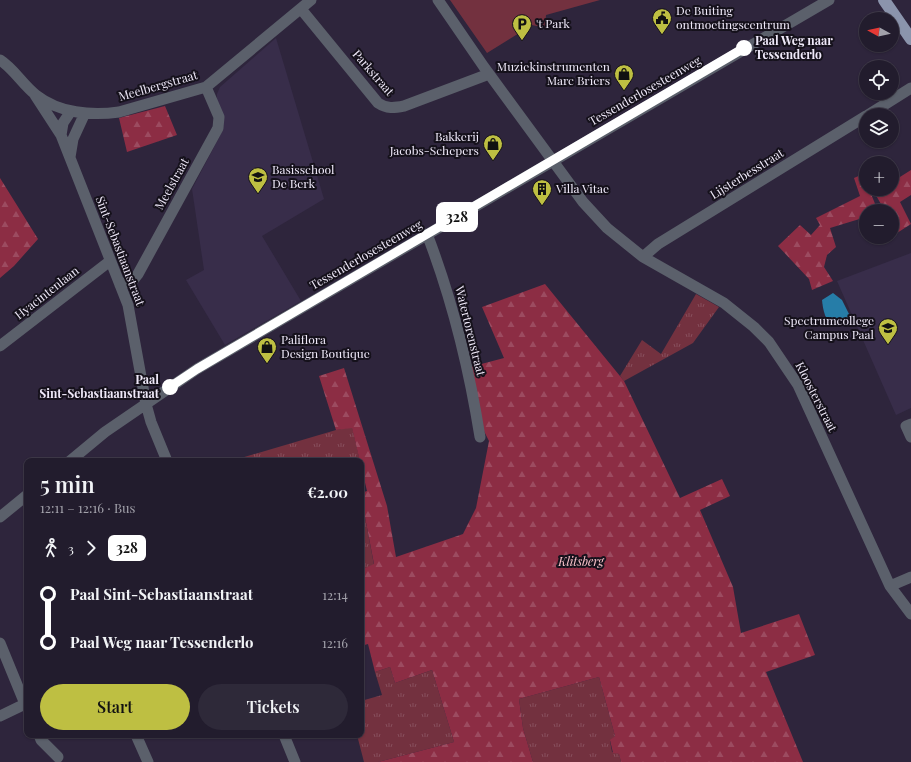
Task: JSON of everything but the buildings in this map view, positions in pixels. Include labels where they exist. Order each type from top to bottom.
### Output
[{"type":"main road","points":[[884,0],[911,38]]},
{"type":"street","name":"Meelbergstraat","points":[[4,62],[35,94],[55,105],[85,113],[105,114],[119,112],[206,87],[311,0]]},
{"type":"street","points":[[438,0],[489,74],[553,160]]},
{"type":"street","name":"Tessenderlosesteenweg","points":[[74,458],[106,432],[197,369],[829,0]]},
{"type":"street","name":"Parkstraat","points":[[301,9],[378,102],[385,107],[391,108],[404,106],[489,74]]},
{"type":"street","points":[[0,52],[4,62]]},
{"type":"street","name":"Meelstraat","points":[[120,285],[134,279],[138,274],[218,128],[219,117],[206,87]]},
{"type":"street","name":"Lijsterbesstraat","points":[[880,108],[911,88]]},
{"type":"street","name":"Sint-Sebastiaanstraat","points":[[35,94],[61,136],[128,305],[146,404],[151,422],[166,458]]},
{"type":"street","points":[[61,136],[63,122],[71,110]]},
{"type":"street","points":[[70,158],[73,139],[85,113]]},
{"type":"street","name":"Lijsterbesstraat","points":[[643,257],[658,244],[859,121]]},
{"type":"street","name":"Kloosterstraat","points":[[553,160],[583,202],[607,228],[643,257],[724,303],[754,327],[769,342],[798,385],[890,586],[911,614]]},
{"type":"street","name":"Watertorenstraat","points":[[427,234],[442,273],[457,330],[476,408],[480,437]]},
{"type":"street","name":"Hyacintenlaan","points":[[0,346],[110,260]]},
{"type":"street","points":[[911,424],[906,426],[911,437]]},
{"type":"street","points":[[0,517],[24,497]]},
{"type":"street","points":[[890,586],[911,577]]},
{"type":"street","points":[[0,643],[24,701]]},
{"type":"street","points":[[0,716],[24,707]]},
{"type":"street","points":[[40,738],[58,758]]},
{"type":"street","points":[[137,738],[148,762]]},
{"type":"street","points":[[285,738],[295,762]]},
{"type":"shaded area","name":"Basisschool De Berk","points":[[276,38],[324,199],[262,236],[301,301],[225,345],[186,280],[204,270],[192,189],[223,130],[224,120],[217,100],[217,94],[220,87]]},
{"type":"shaded area","name":"Spectrumcollege Campus Paal","points":[[911,253],[911,408],[896,415],[837,281]]},
{"type":"green space","points":[[450,0],[600,0],[546,15],[545,28],[532,25],[487,53]]},
{"type":"green space","points":[[165,106],[177,135],[127,152],[119,118]]},
{"type":"green space","points":[[911,170],[911,195],[900,202],[911,224],[899,232],[899,204],[881,204],[876,196],[899,196],[899,178]]},
{"type":"green space","points":[[859,176],[859,193],[854,178]]},
{"type":"green space","points":[[0,178],[38,239],[14,266],[0,278]]},
{"type":"green space","points":[[860,196],[872,196],[875,204],[859,204],[859,219],[830,228],[836,247],[827,255],[824,267],[833,281],[812,290],[809,279],[778,246],[800,225],[811,235],[820,225],[816,218]]},
{"type":"green space","name":"Klitsberg","points":[[545,284],[624,381],[680,498],[722,479],[730,496],[700,510],[733,587],[741,633],[799,614],[815,655],[766,672],[803,762],[621,762],[619,754],[613,753],[610,740],[615,736],[599,677],[519,699],[523,728],[533,762],[378,762],[454,742],[432,670],[395,683],[390,667],[375,672],[368,644],[364,645],[364,569],[374,564],[364,517],[364,492],[367,491],[364,478],[364,458],[359,458],[352,428],[336,430],[319,376],[344,368],[387,506],[396,557],[463,534],[476,508],[489,441],[484,431],[470,367],[504,358],[482,307]]},
{"type":"green space","points":[[696,294],[719,307],[693,343],[624,381],[620,376],[642,340],[661,354]]},
{"type":"green space","points":[[352,427],[359,458],[241,458],[336,430]]},
{"type":"green space","points":[[364,517],[365,517],[374,565],[364,569]]},
{"type":"green space","points":[[390,667],[395,683],[432,670],[454,742],[378,762],[364,762],[358,738],[364,738],[364,700],[382,695],[375,672]]},
{"type":"green space","points":[[599,677],[615,736],[610,741],[612,752],[619,754],[621,762],[533,762],[523,728],[519,699]]},
{"type":"water","points":[[833,293],[842,300],[851,318],[849,322],[835,327],[827,319],[822,300]]},
{"type":"bus line","name":"328","points":[[170,387],[197,369],[744,48]]},
{"type":"place","name":"De Buiting ontmoetingscentrum","points":[[662,35]]},
{"type":"place","name":"'t Park","points":[[522,41]]},
{"type":"place","name":"Paal Weg naar Tessenderlo","points":[[744,48]]},
{"type":"place","name":"Muziekinstrumenten Marc Briers","points":[[624,91]]},
{"type":"place","name":"Bakkerij Jacobs-Schepers","points":[[493,161]]},
{"type":"place","name":"Basisschool De Berk","points":[[258,194]]},
{"type":"place","name":"Villa Vitae","points":[[542,206]]},
{"type":"place","name":"Spectrumcollege Campus Paal","points":[[888,345]]},
{"type":"place","name":"Paliflora Design Boutique","points":[[267,364]]},
{"type":"place","name":"Paal Sint-Sebastiaanstraat","points":[[170,387]]}]
